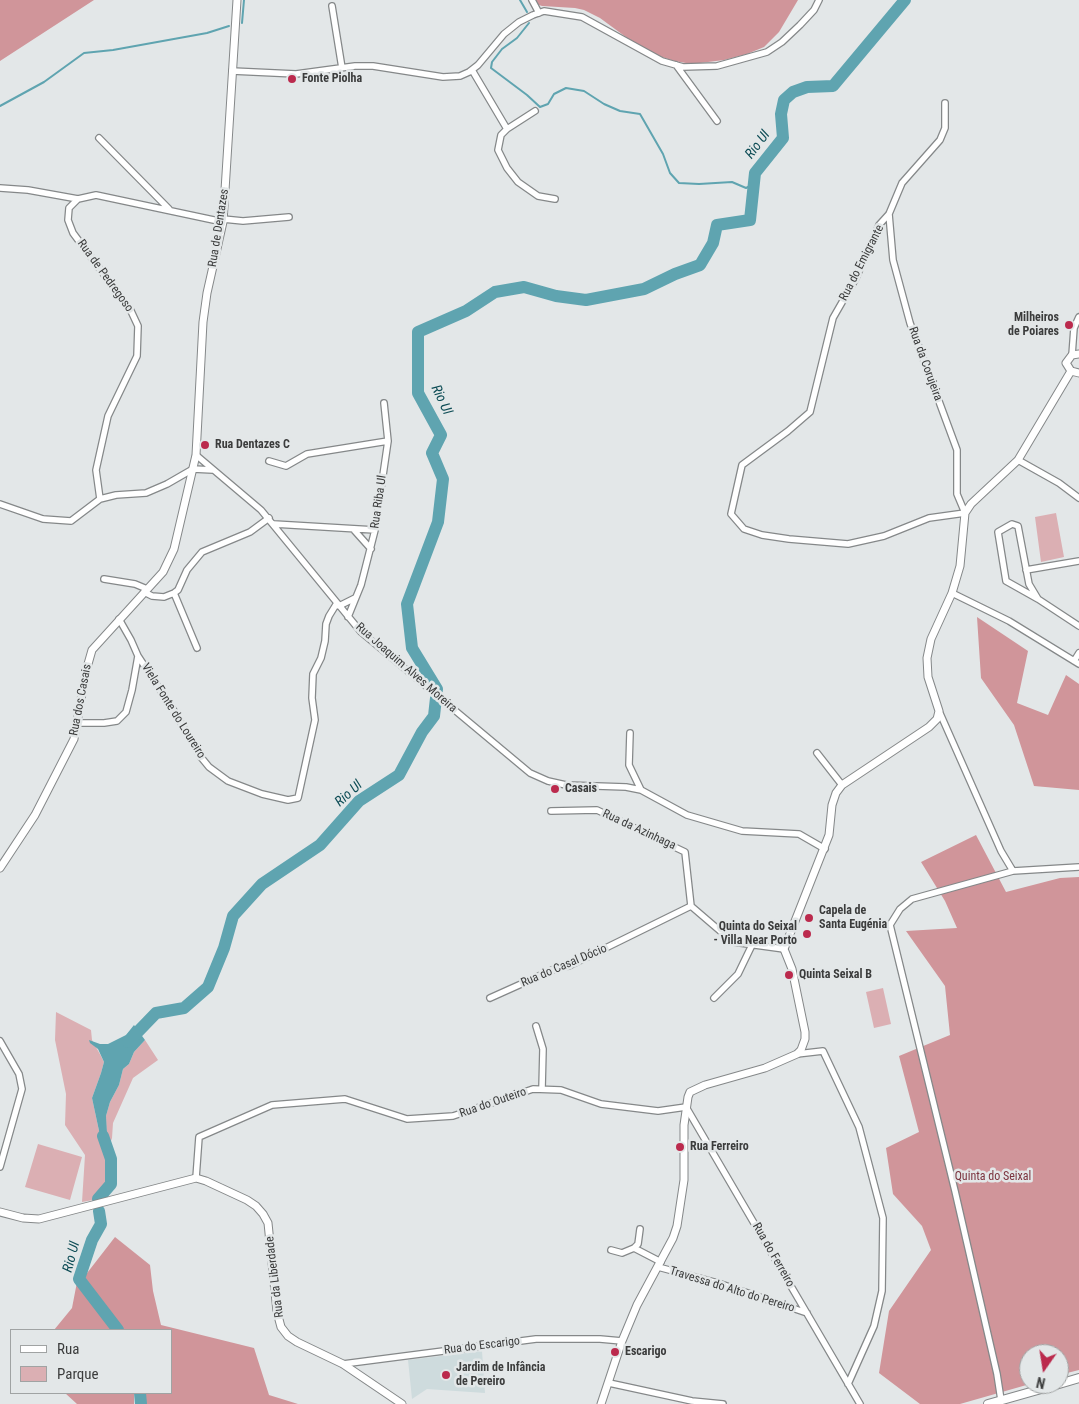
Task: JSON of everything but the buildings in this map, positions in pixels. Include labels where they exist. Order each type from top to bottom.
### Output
[{"type":"main road","points":[[988,1404],[1023,1394]]},
{"type":"street","name":"Rua de Dentazes","points":[[196,455],[203,322],[207,293],[223,220],[237,0]]},
{"type":"street","points":[[532,0],[539,13]]},
{"type":"street","points":[[232,71],[296,74],[373,66],[449,77],[460,76],[478,66],[504,34],[518,22],[544,11],[582,17],[662,61],[683,67],[717,66],[767,52],[782,42],[800,25],[814,10],[819,0]]},
{"type":"street","points":[[332,6],[342,68]]},
{"type":"street","points":[[676,65],[717,121]]},
{"type":"street","points":[[472,70],[507,129]]},
{"type":"street","name":"Rua do Emigrante","points":[[944,103],[945,128],[940,140],[902,184],[889,214],[879,225],[856,278],[833,318],[810,412],[742,465],[731,514],[744,529],[762,535],[789,540],[848,544],[884,536],[929,518],[965,513]]},
{"type":"street","points":[[535,111],[501,135],[498,150],[507,168],[518,182],[538,196],[555,199]]},
{"type":"street","points":[[99,138],[170,211]]},
{"type":"street","points":[[0,188],[28,190],[78,199],[96,195],[223,220],[243,221],[289,218]]},
{"type":"street","name":"Rua de Pedregoso","points":[[78,199],[69,208],[68,220],[73,233],[131,311],[138,326],[137,356],[108,416],[96,470],[100,499]]},
{"type":"street","name":"Rua da Corujeira","points":[[889,214],[894,260],[910,323],[957,450],[957,494],[965,513]]},
{"type":"street","points":[[1071,372],[1066,363],[1075,355],[1074,328],[1079,317]]},
{"type":"street","points":[[1071,372],[1079,373]]},
{"type":"street","points":[[1013,871],[1001,851],[939,711],[928,677],[927,658],[931,639],[952,593],[960,566],[965,513],[971,504],[1018,460],[1071,372]]},
{"type":"street","name":"Rua Riba Ul","points":[[348,617],[361,585],[375,530],[388,441],[384,403]]},
{"type":"street","points":[[269,461],[286,466],[307,454],[388,441]]},
{"type":"street","name":"Rua dos Casais","points":[[0,868],[35,815],[74,739],[86,671],[92,650],[164,572],[174,549],[196,455]]},
{"type":"street","name":"Rua Joaquim Alves Moreira","points":[[196,455],[269,518],[361,632],[530,773],[548,782],[566,785],[626,787],[641,790],[687,815],[742,831],[799,834],[825,849]]},
{"type":"street","points":[[1018,460],[1058,483],[1079,498]]},
{"type":"street","points":[[0,504],[43,519],[71,521],[100,499],[116,495],[146,494],[193,469],[214,470]]},
{"type":"street","points":[[104,579],[135,584],[152,596],[164,596],[174,593],[178,590],[187,570],[202,552],[250,532],[269,518]]},
{"type":"street","points":[[274,524],[375,530]]},
{"type":"street","points":[[1038,599],[1028,584],[1018,526],[1012,524],[998,532],[1006,581],[1079,626]]},
{"type":"street","points":[[354,530],[371,549]]},
{"type":"street","points":[[1026,570],[1079,561]]},
{"type":"street","points":[[174,593],[197,648]]},
{"type":"street","points":[[952,593],[1009,621],[1076,663],[1079,653]]},
{"type":"street","points":[[338,605],[355,598]]},
{"type":"street","name":"Viela Fonte do Loureiro","points":[[138,656],[174,711],[200,756],[209,766],[228,781],[262,794],[288,800],[298,798],[314,720],[312,698],[313,674],[321,658],[329,616],[338,605]]},
{"type":"street","points":[[77,723],[117,721],[126,712],[138,656],[119,620]]},
{"type":"street","points":[[797,1054],[804,1045],[805,1032],[792,970],[784,949],[825,849],[829,835],[832,805],[836,794],[842,785],[929,727],[937,720],[939,711]]},
{"type":"street","points":[[630,733],[629,765],[641,790]]},
{"type":"street","points":[[817,753],[842,785]]},
{"type":"street","name":"Rua da Azinhaga","points":[[551,811],[597,810],[685,852],[692,906]]},
{"type":"street","points":[[1001,1400],[997,1374],[955,1191],[890,925],[900,909],[912,899],[1013,871],[1079,866]]},
{"type":"street","points":[[692,906],[733,942],[784,949]]},
{"type":"street","name":"Rua do Casal Dócio","points":[[490,998],[559,967],[569,966],[692,906]]},
{"type":"street","points":[[714,998],[738,974],[752,945]]},
{"type":"street","points":[[536,1026],[543,1049],[542,1089]]},
{"type":"street","points":[[0,1041],[19,1074],[22,1089],[0,1167]]},
{"type":"street","points":[[601,1404],[622,1341],[637,1305],[673,1238],[680,1212],[684,1180],[684,1125],[690,1092],[714,1082],[765,1068],[797,1054],[823,1051],[859,1127],[883,1218],[882,1291],[874,1326],[848,1384]]},
{"type":"street","name":"Rua do Outeiro","points":[[196,1178],[199,1137],[272,1105],[345,1099],[407,1119],[453,1116],[533,1089],[542,1089],[561,1090],[601,1104],[658,1111],[686,1107]]},
{"type":"street","name":"Rua do Ferreiro","points":[[686,1107],[860,1404]]},
{"type":"street","points":[[0,1212],[22,1218],[39,1219],[196,1178]]},
{"type":"street","name":"Rua da Liberdade","points":[[196,1178],[247,1200],[263,1214],[270,1233],[277,1312],[281,1327],[288,1336],[343,1364],[402,1404]]},
{"type":"street","points":[[611,1250],[622,1253],[634,1248],[638,1244],[640,1229]]},
{"type":"street","name":"Travessa do Alto do Pereiro","points":[[634,1248],[659,1264],[807,1313]]},
{"type":"street","name":"Rua do Escarigo","points":[[343,1364],[536,1339],[622,1341]]},
{"type":"street","points":[[609,1383],[692,1401],[723,1404]]},
{"type":"shaded area","name":"Jardim de Infância de Pereiro","points":[[482,1351],[485,1393],[427,1389],[412,1399],[408,1360]]},
{"type":"green space","points":[[0,0],[94,0],[0,61]]},
{"type":"green space","points":[[534,0],[798,0],[779,32],[764,47],[724,60],[692,64],[674,61],[653,54],[634,43],[600,18],[584,10],[542,6],[536,4]]},
{"type":"green space","points":[[1056,513],[1064,557],[1041,562],[1035,517]]},
{"type":"green space","points":[[977,617],[1028,651],[1017,703],[1048,715],[1066,675],[1079,684],[1079,790],[1034,786],[1014,725],[981,678]]},
{"type":"green space","name":"Quinta do Seixal","points":[[976,835],[1006,892],[1060,878],[1079,877],[1079,1370],[1069,1372],[1069,1344],[1019,1344],[1019,1387],[960,1404],[920,1404],[879,1373],[889,1311],[931,1250],[922,1226],[893,1194],[886,1148],[919,1132],[899,1056],[950,1035],[945,986],[906,931],[957,928],[945,901],[921,862]]},
{"type":"green space","points":[[883,988],[891,1024],[874,1028],[866,992]]},
{"type":"green space","points":[[56,1012],[91,1030],[92,1040],[104,1062],[92,1098],[101,1140],[107,1150],[106,1116],[110,1102],[119,1085],[123,1069],[129,1064],[134,1052],[145,1040],[158,1060],[133,1078],[113,1123],[112,1138],[108,1150],[111,1159],[111,1184],[98,1199],[82,1202],[85,1155],[65,1125],[66,1094],[55,1040]]},
{"type":"green space","points":[[38,1144],[82,1157],[70,1200],[25,1187]]},
{"type":"green space","points":[[115,1237],[150,1265],[153,1291],[161,1325],[254,1348],[269,1395],[298,1404],[144,1404],[144,1394],[172,1394],[172,1329],[123,1329],[84,1277]]},
{"type":"green space","points":[[77,1282],[112,1329],[55,1329],[72,1308]]},
{"type":"green space","points":[[66,1394],[134,1394],[134,1404],[77,1404]]},
{"type":"water","points":[[134,1025],[145,1040],[134,1052],[129,1064],[123,1069],[119,1085],[110,1102],[106,1116],[108,1150],[101,1140],[92,1098],[104,1062],[98,1049],[89,1040],[100,1044],[108,1044],[126,1035]]},
{"type":"waterway","points":[[242,23],[244,0]]},
{"type":"waterway","points":[[520,0],[527,12]]},
{"type":"waterway","name":"Rio Ul","points":[[128,1042],[156,1013],[184,1008],[208,987],[224,948],[233,916],[262,884],[320,845],[359,801],[399,775],[422,732],[434,716],[437,689],[412,648],[407,604],[438,522],[443,479],[432,453],[441,435],[418,393],[418,332],[466,311],[495,292],[524,287],[556,296],[586,300],[644,289],[675,274],[700,265],[713,243],[717,225],[750,220],[755,173],[783,138],[781,114],[784,100],[793,92],[807,87],[833,86],[905,0]]},
{"type":"waterway","points":[[529,23],[517,38],[502,49],[492,62],[491,68],[540,107],[548,104],[554,94],[566,88],[584,91],[604,104],[620,111],[640,114],[663,154],[670,173],[679,183],[732,182],[746,188],[754,184]]},
{"type":"waterway","points":[[0,106],[44,82],[84,53],[113,50],[207,33],[229,26]]},
{"type":"waterway","points":[[98,1199],[111,1184],[111,1159],[103,1136]]},
{"type":"waterway","name":"Rio Ul","points":[[99,1211],[101,1224],[92,1240],[79,1279],[117,1329]]},
{"type":"waterway","name":"Rio Ul","points":[[140,1394],[141,1404]]},
{"type":"place","name":"Fonte Piolha","points":[[292,79]]},
{"type":"place","name":"Milheiros de Poiares","points":[[1069,325]]},
{"type":"place","name":"Rua Dentazes C","points":[[205,445]]},
{"type":"place","name":"Casais","points":[[555,789]]},
{"type":"place","name":"Capela de Santa Eugénia","points":[[809,918]]},
{"type":"place","name":"Quinta do Seixal - Villa Near Porto","points":[[807,934]]},
{"type":"place","name":"Quinta Seixal B","points":[[789,975]]},
{"type":"place","name":"Rua Ferreiro","points":[[680,1147]]},
{"type":"place","name":"Escarigo","points":[[615,1352]]},
{"type":"place","name":"Jardim de Infância de Pereiro","points":[[446,1375]]}]
